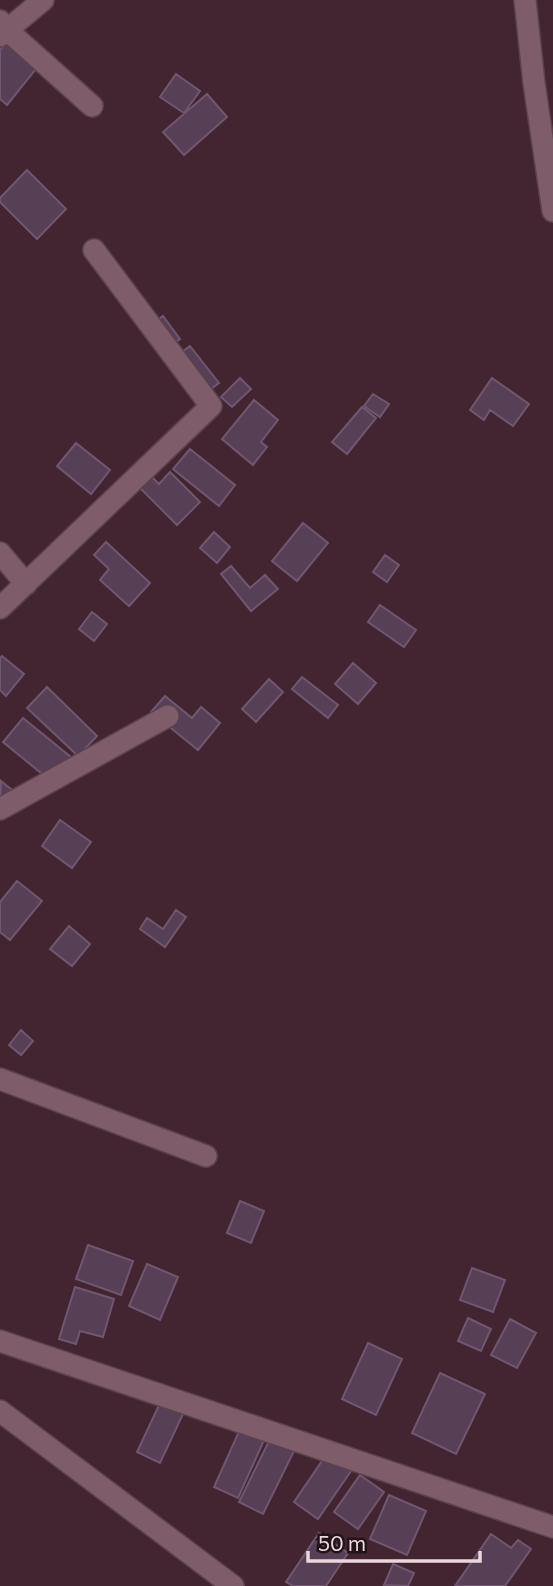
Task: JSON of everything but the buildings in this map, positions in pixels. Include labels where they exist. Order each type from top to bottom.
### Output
[{"type":"street","points":[[43,0],[2,29],[92,107]]},
{"type":"street","points":[[525,0],[553,211]]},
{"type":"street","points":[[0,608],[211,406],[94,250]]},
{"type":"street","points":[[0,553],[26,584]]},
{"type":"street","points":[[0,809],[168,716]]},
{"type":"street","points":[[0,1079],[206,1156]]},
{"type":"street","points":[[0,1341],[553,1527]]},
{"type":"street","points":[[0,1411],[233,1586]]}]
